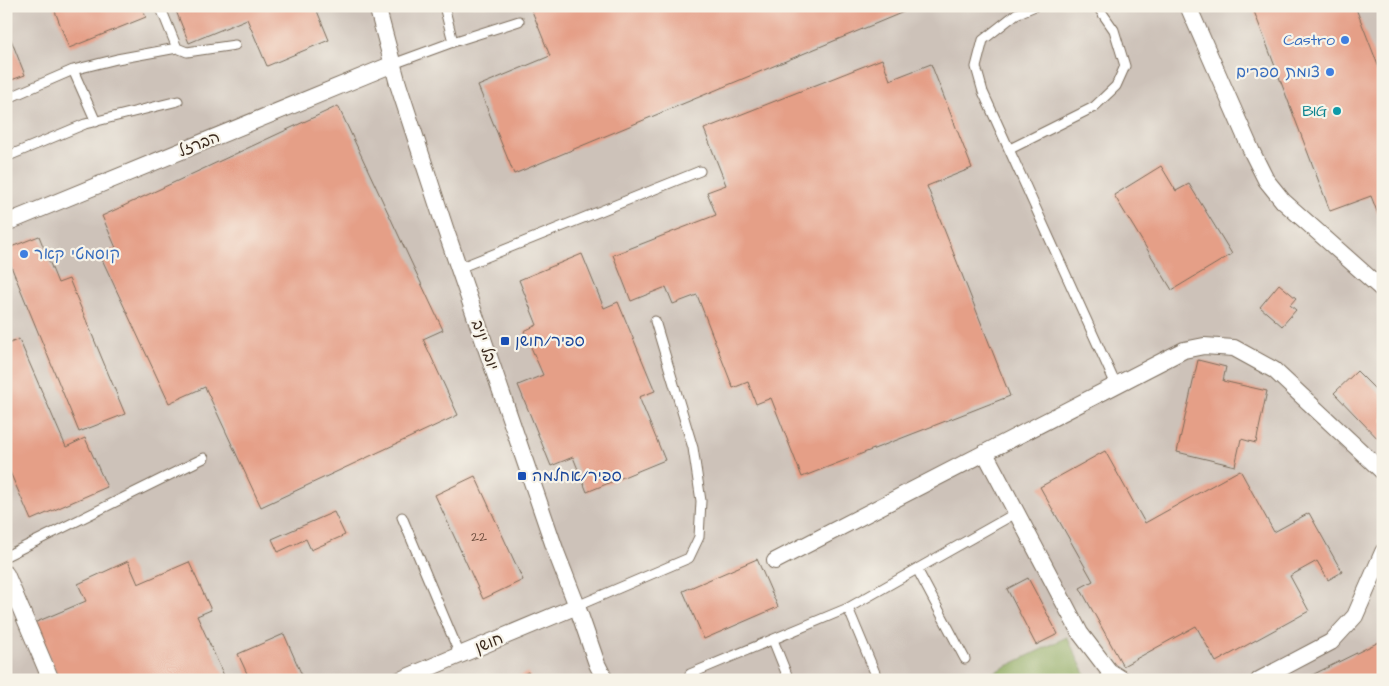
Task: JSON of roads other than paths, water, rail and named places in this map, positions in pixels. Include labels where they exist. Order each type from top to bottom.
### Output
[{"type":"street","name":"יובל יניב","points":[[377,6],[392,64],[459,268],[556,552],[597,664],[605,680]]},
{"type":"street","points":[[1188,6],[1266,180],[1283,201],[1383,290]]},
{"type":"street","name":"הברזל","points":[[6,223],[392,64]]},
{"type":"street","points":[[775,561],[1184,350],[1204,346],[1234,348],[1274,370],[1383,472]]},
{"type":"street","points":[[985,453],[1080,632],[1109,671],[1123,680]]},
{"type":"street","points":[[1259,680],[1331,642],[1356,616],[1383,552]]},
{"type":"street","points":[[6,574],[51,680]]},
{"type":"street","name":"חושן","points":[[402,679],[577,606]]},
{"type":"lane","points":[[160,6],[177,48]]},
{"type":"lane","points":[[444,6],[453,42]]},
{"type":"lane","points":[[1035,6],[1016,14],[983,40],[976,67],[983,92],[1116,385]]},
{"type":"lane","points":[[1010,149],[1094,107],[1116,86],[1125,66],[1114,30],[1096,6]]},
{"type":"lane","points":[[392,64],[519,21]]},
{"type":"lane","points":[[6,99],[73,70],[117,59],[177,48],[186,52],[234,45]]},
{"type":"lane","points":[[73,70],[96,122]]},
{"type":"lane","points":[[6,157],[85,124],[178,101]]},
{"type":"lane","points":[[459,268],[700,171]]},
{"type":"lane","points":[[577,606],[689,558],[699,537],[701,500],[693,448],[655,321]]},
{"type":"lane","points":[[6,556],[204,458]]},
{"type":"lane","points":[[693,680],[690,674],[848,608],[1016,513]]},
{"type":"lane","points":[[402,517],[460,655]]},
{"type":"lane","points":[[917,569],[966,659]]},
{"type":"lane","points":[[848,608],[878,680]]},
{"type":"lane","points":[[772,640],[789,680]]},
{"type":"place","name":"Castro","points":[[1345,40]]},
{"type":"place","name":"צומת ספרים","points":[[1330,72]]},
{"type":"place","name":"BIG","points":[[1337,111]]},
{"type":"place","name":"קוסמטי קאר","points":[[24,254]]},
{"type":"place","name":"ספיר/חושן","points":[[505,341]]},
{"type":"place","name":"ספיר/אחלמה","points":[[522,476]]}]
